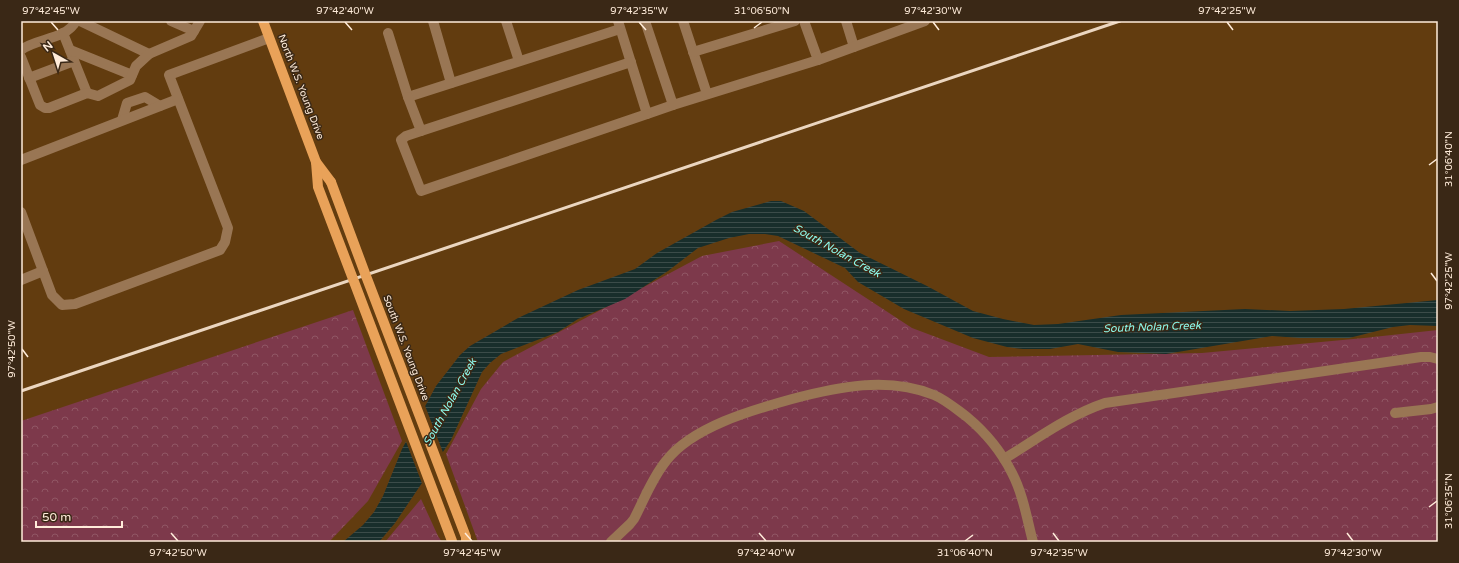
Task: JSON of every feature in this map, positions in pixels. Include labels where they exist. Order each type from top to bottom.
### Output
[{"type":"main road","name":"North W.S. Young Drive","points":[[263,21],[316,162],[331,182],[366,276]]},
{"type":"main road","name":"North W.S. Young Drive","points":[[316,162],[318,187],[453,541]]},
{"type":"main road","name":"South W.S. Young Drive","points":[[366,276],[466,539]]},
{"type":"lane","points":[[21,50],[63,33],[72,27],[76,21]]},
{"type":"lane","points":[[80,21],[149,54]]},
{"type":"lane","points":[[170,21],[194,31]]},
{"type":"lane","points":[[21,57],[40,105],[45,108],[49,108],[87,93],[98,96],[130,80],[136,66],[149,54],[191,36],[200,21]]},
{"type":"lane","points":[[433,21],[451,83]]},
{"type":"lane","points":[[506,21],[519,61]]},
{"type":"lane","points":[[645,21],[673,105]]},
{"type":"lane","points":[[683,21],[707,94]]},
{"type":"lane","points":[[694,52],[795,21]]},
{"type":"lane","points":[[804,21],[818,60]]},
{"type":"lane","points":[[846,21],[854,47]]},
{"type":"lane","points":[[631,62],[406,136],[401,140],[420,191],[673,105],[818,60],[912,23],[925,21]]},
{"type":"lane","points":[[408,97],[519,61],[619,25],[647,114]]},
{"type":"lane","points":[[63,33],[87,93]]},
{"type":"lane","points":[[388,33],[408,97],[421,130]]},
{"type":"lane","points":[[21,212],[52,295],[62,305],[75,304],[220,250],[225,242],[228,228],[169,75],[269,38]]},
{"type":"lane","points":[[70,50],[132,75]]},
{"type":"lane","points":[[29,78],[74,61]]},
{"type":"lane","points":[[21,160],[178,99]]},
{"type":"lane","points":[[21,280],[43,271]]},
{"type":"lane","points":[[1004,459],[1085,410],[1105,403],[1421,357],[1438,359]]},
{"type":"lane","points":[[611,542],[634,519],[654,480],[666,461],[677,448],[688,439],[709,428],[784,401],[857,385],[883,385],[913,389],[935,395],[948,402],[974,423],[985,433],[1012,472],[1021,494],[1033,542]]},
{"type":"lane","points":[[1395,413],[1430,409],[1438,406]]},
{"type":"green space","points":[[779,241],[912,328],[989,357],[1202,353],[1438,330],[1438,542],[478,542],[446,454],[481,389],[503,362],[702,256]]},
{"type":"green space","points":[[353,310],[402,441],[368,501],[329,542],[21,542],[21,421]]},
{"type":"green space","points":[[421,499],[442,542],[385,542]]},
{"type":"water","name":"South Nolan Creek","points":[[771,201],[781,201],[804,211],[860,253],[927,286],[973,311],[1034,325],[1058,324],[1121,315],[1245,309],[1290,311],[1344,309],[1438,300],[1438,326],[1410,325],[1393,327],[1349,338],[1300,338],[1272,336],[1166,354],[1118,352],[1078,344],[1050,349],[1023,349],[1007,347],[973,338],[904,309],[858,282],[845,268],[778,236],[749,234],[729,238],[698,248],[668,271],[625,299],[578,319],[558,332],[501,354],[482,372],[451,440],[395,523],[379,542],[343,542],[363,525],[374,512],[383,496],[402,449],[436,386],[460,355],[470,346],[518,318],[578,290],[635,269],[657,253],[732,212]]},
{"type":"pier","points":[[424,403],[444,455],[423,486],[405,439]]},
{"type":"railway","points":[[21,391],[1120,21]]}]
